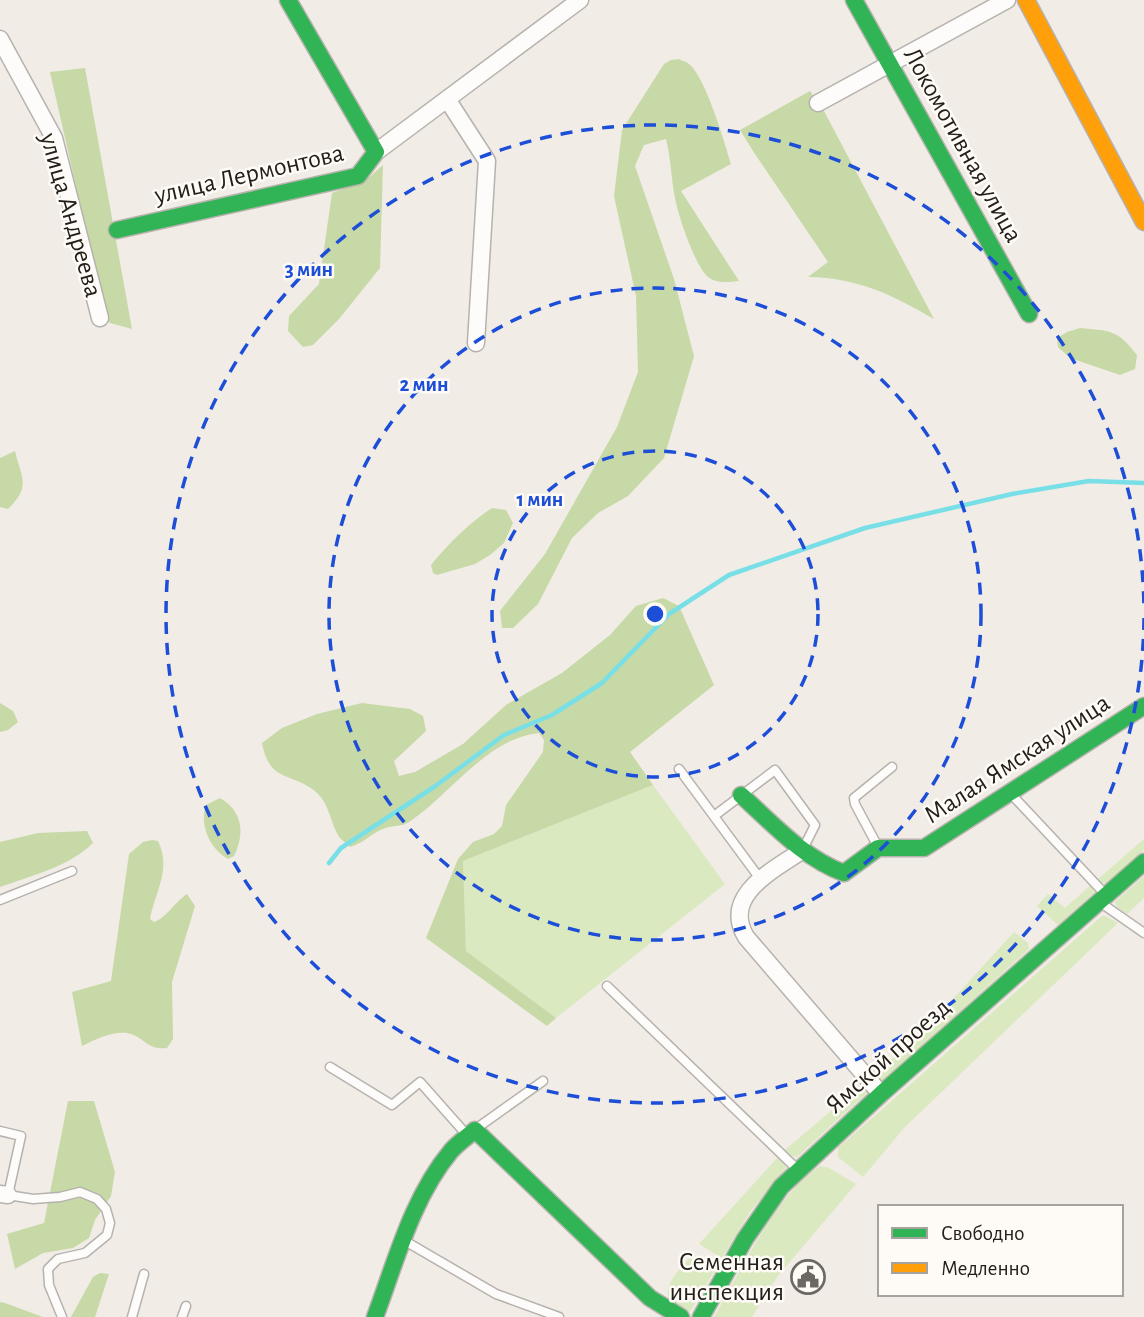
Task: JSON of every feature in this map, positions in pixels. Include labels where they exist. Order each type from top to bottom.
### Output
[{"type":"street","name":"улица Лермонтова","points":[[117,230],[358,176],[376,152],[288,0]]},
{"type":"street","points":[[376,152],[580,0]]},
{"type":"street","name":"Локомотивная улица","points":[[854,0],[1029,314]]},
{"type":"street","points":[[818,103],[1007,0]]},
{"type":"street","points":[[1026,0],[1144,222]]},
{"type":"street","name":"улица Андреева","points":[[0,39],[54,138],[100,318]]},
{"type":"street","points":[[447,99],[487,161],[476,343]]},
{"type":"street","name":"Малая Ямская улица","points":[[878,848],[924,848],[1144,706]]},
{"type":"street","points":[[741,795],[803,849],[836,872],[844,873],[878,848]]},
{"type":"street","points":[[803,849],[749,888],[738,914],[740,927],[881,1094]]},
{"type":"street","name":"Ямской проезд","points":[[701,1317],[758,1217],[781,1187],[881,1094],[1144,862]]},
{"type":"street","points":[[375,1317],[404,1240],[434,1175],[452,1150],[471,1133],[653,1306],[681,1317]]},
{"type":"lane","points":[[878,848],[854,798],[892,767]]},
{"type":"lane","points":[[680,769],[761,880]]},
{"type":"lane","points":[[714,816],[775,770],[815,825],[803,849]]},
{"type":"lane","points":[[1010,793],[1103,898],[1144,933]]},
{"type":"lane","points":[[0,900],[72,871]]},
{"type":"lane","points":[[607,986],[798,1170]]},
{"type":"lane","points":[[330,1068],[392,1105],[420,1082],[471,1133],[543,1081]]},
{"type":"lane","points":[[0,1131],[21,1136],[4,1195],[33,1199],[80,1192],[97,1199],[106,1209],[110,1223],[107,1235],[85,1253],[58,1259],[48,1269],[48,1285],[62,1317]]},
{"type":"lane","points":[[404,1240],[496,1294],[559,1317]]},
{"type":"lane","points":[[132,1317],[144,1274]]},
{"type":"lane","points":[[182,1317],[186,1306]]},
{"type":"green space","points":[[679,59],[689,64],[701,82],[714,111],[731,164],[681,191],[739,281],[715,281],[703,271],[688,240],[677,206],[666,139],[644,145],[635,166],[674,279],[694,356],[664,458],[628,496],[598,513],[572,538],[538,604],[513,628],[502,628],[500,611],[545,554],[617,427],[638,372],[636,296],[614,196],[622,130],[664,64]]},
{"type":"green space","points":[[85,68],[132,329],[110,323],[106,318],[50,72]]},
{"type":"green space","points":[[810,91],[825,113],[934,319],[903,302],[859,284],[808,277],[828,262],[740,130]]},
{"type":"green space","points":[[383,165],[380,268],[339,319],[313,345],[303,347],[288,331],[289,316],[319,284],[332,193],[366,180]]},
{"type":"green space","points":[[1080,328],[1106,331],[1124,340],[1137,355],[1135,369],[1120,375],[1070,358],[1058,347],[1057,338]]},
{"type":"green space","points":[[15,451],[23,482],[20,494],[8,509],[0,507],[0,458]]},
{"type":"green space","points":[[492,508],[506,510],[513,523],[504,543],[475,564],[437,575],[433,573],[431,565],[445,549],[467,527]]},
{"type":"green space","points":[[663,598],[679,606],[714,685],[630,752],[653,785],[463,861],[466,951],[556,1018],[547,1026],[426,938],[458,859],[473,842],[494,834],[502,826],[506,805],[543,752],[544,740],[539,733],[520,737],[486,756],[409,822],[383,829],[350,847],[338,835],[320,796],[307,786],[276,771],[270,765],[262,743],[282,728],[317,714],[362,703],[410,709],[423,716],[426,731],[394,761],[399,776],[415,772],[463,744],[506,705],[562,673],[610,635],[636,606]]},
{"type":"green space","points":[[0,703],[13,711],[18,722],[8,730],[0,732]]},
{"type":"green space","points":[[653,785],[725,884],[556,1018],[466,951],[463,861]]},
{"type":"green space","points":[[220,798],[233,809],[240,824],[238,848],[234,856],[228,859],[211,843],[205,828],[206,805]]},
{"type":"green space","points":[[87,831],[93,843],[84,851],[50,870],[0,887],[0,842],[38,833]]},
{"type":"green space","points":[[1144,839],[1144,850],[1106,883],[1097,880]]},
{"type":"green space","points":[[158,841],[162,852],[163,871],[150,919],[154,922],[158,920],[187,894],[195,906],[172,982],[173,1039],[167,1048],[161,1048],[151,1046],[131,1034],[119,1033],[82,1046],[72,992],[111,981],[129,854],[143,842]]},
{"type":"green space","points":[[1144,876],[1144,898],[1127,914],[1117,907],[1115,902]]},
{"type":"green space","points":[[1091,885],[1094,893],[1058,925],[1037,906],[1048,894],[1065,908]]},
{"type":"green space","points":[[1103,915],[1118,923],[904,1128],[863,1177],[838,1157],[838,1148]]},
{"type":"green space","points":[[1014,932],[1028,943],[1029,949],[882,1082],[872,1076],[921,1034]]},
{"type":"green space","points":[[864,1083],[869,1091],[797,1157],[785,1150]]},
{"type":"green space","points":[[68,1101],[94,1101],[115,1172],[111,1196],[95,1220],[89,1238],[73,1248],[43,1253],[15,1269],[7,1234],[44,1223]]},
{"type":"green space","points":[[778,1157],[786,1168],[750,1212],[722,1258],[699,1244]]},
{"type":"green space","points":[[820,1166],[829,1168],[856,1184],[777,1277],[752,1317],[714,1317],[774,1214],[788,1195]]},
{"type":"green space","points":[[690,1258],[706,1268],[711,1261],[718,1265],[688,1312],[669,1301],[668,1289]]},
{"type":"green space","points":[[100,1273],[109,1274],[95,1317],[71,1317],[93,1277]]},
{"type":"green space","points":[[0,1302],[5,1303],[43,1317],[0,1317]]},
{"type":"waterway","points":[[329,863],[341,848],[434,787],[504,735],[552,715],[602,683],[669,614],[729,575],[865,528],[1012,494],[1089,481],[1144,483]]},
{"type":"traffic: fast","points":[[117,230],[358,176],[376,152],[288,0]]},
{"type":"traffic: fast","points":[[854,0],[1029,314]]},
{"type":"traffic: fast","points":[[741,795],[802,849],[844,873],[878,848],[924,848],[1144,706]]},
{"type":"traffic: fast","points":[[701,1317],[745,1239],[781,1187],[881,1094],[1144,862]]},
{"type":"traffic: fast","points":[[375,1317],[415,1209],[437,1169],[451,1151],[475,1130],[650,1298],[681,1317]]},
{"type":"traffic: slow","points":[[1026,0],[1144,222]]},
{"type":"place","name":"Семенная инспекция","points":[[808,1277]]}]
